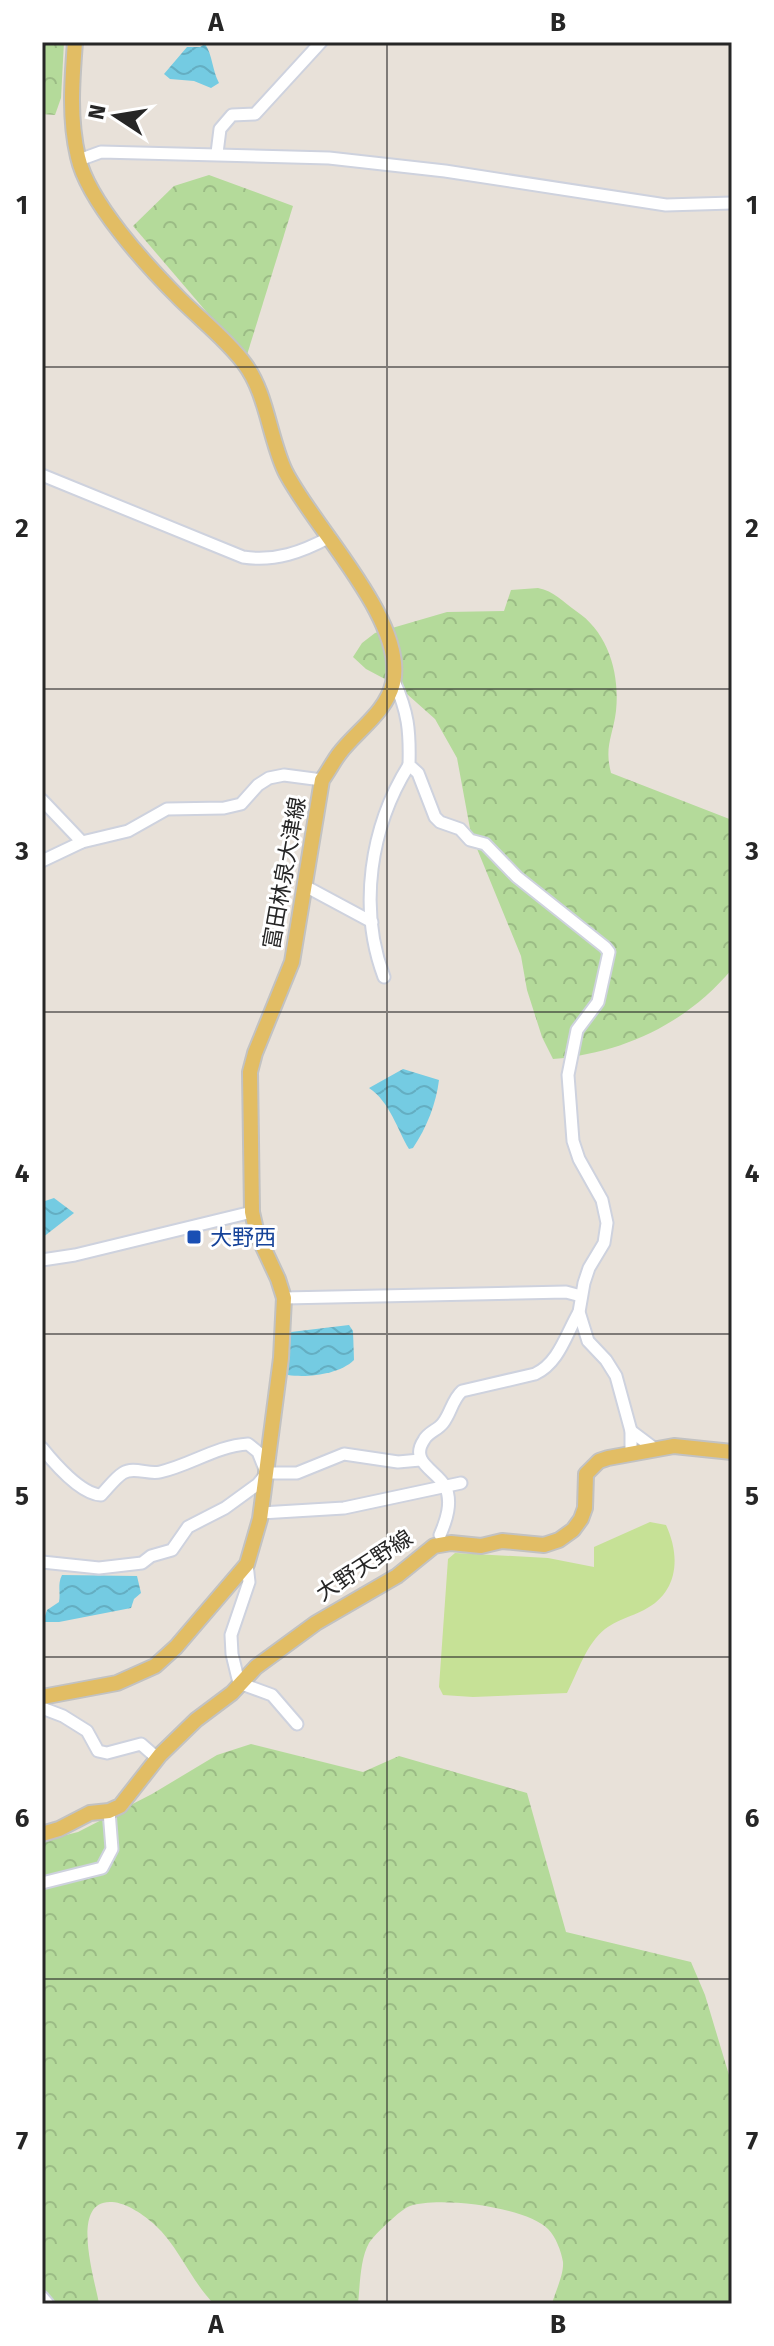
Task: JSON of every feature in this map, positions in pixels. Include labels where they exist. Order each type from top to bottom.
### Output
[{"type":"main road","points":[[75,42],[72,119],[79,160],[102,207],[140,255],[246,365],[285,471],[357,578],[392,643],[394,681]]},
{"type":"main road","name":"富田林泉大津線","points":[[42,1697],[117,1683],[155,1666],[176,1647],[247,1564],[261,1513],[281,1358],[284,1298],[257,1234],[252,1212],[250,1072],[292,962],[322,780],[339,754],[378,712],[394,681]]},
{"type":"main road","name":"大野天野線","points":[[42,1834],[90,1813],[120,1806],[157,1758],[196,1720],[232,1693],[239,1683],[288,1642],[397,1576],[434,1546],[451,1543],[481,1546],[502,1541],[544,1545],[559,1540],[581,1519],[585,1508],[586,1474],[591,1467],[608,1458],[674,1446],[732,1452]]},
{"type":"street","points":[[217,153],[220,129],[232,115],[255,114],[321,42]]},
{"type":"street","points":[[79,160],[101,152],[217,153],[358,161],[445,171],[666,205],[732,203]]},
{"type":"street","points":[[42,475],[243,557],[280,557],[304,550],[330,537]]},
{"type":"street","points":[[384,977],[374,949],[369,883],[383,817],[392,792],[409,765],[410,727],[406,707],[394,681]]},
{"type":"street","points":[[409,765],[418,773],[435,817],[440,822],[460,829],[470,840],[485,844],[517,877],[609,952],[598,1002],[577,1030],[568,1075],[573,1141],[579,1159],[602,1200],[607,1223],[604,1243],[589,1268],[579,1312],[554,1360],[546,1369],[462,1391],[441,1426],[423,1441],[419,1450],[420,1460],[445,1487],[449,1500],[446,1522],[440,1535]]},
{"type":"street","points":[[42,861],[82,842],[128,831],[167,809],[224,808],[241,804],[269,778],[284,775],[322,780]]},
{"type":"street","points":[[42,800],[82,842]]},
{"type":"street","points":[[305,886],[372,922]]},
{"type":"street","points":[[42,1260],[75,1255],[252,1212]]},
{"type":"street","points":[[284,1298],[566,1292],[581,1296]]},
{"type":"street","points":[[579,1312],[588,1341],[616,1376],[631,1431],[631,1454]]},
{"type":"street","points":[[631,1431],[655,1449]]},
{"type":"street","points":[[42,1448],[55,1464],[92,1494],[101,1495],[123,1473],[132,1470],[156,1473],[239,1445],[248,1444],[258,1452],[266,1473]]},
{"type":"street","points":[[266,1473],[297,1473],[344,1454],[398,1462],[420,1460]]},
{"type":"street","points":[[42,1562],[99,1568],[142,1563],[151,1556],[172,1550],[188,1527],[225,1508],[258,1484],[266,1473]]},
{"type":"street","points":[[261,1513],[344,1508],[461,1483]]},
{"type":"street","points":[[247,1564],[249,1582],[231,1635],[239,1683],[272,1695],[297,1724]]},
{"type":"street","points":[[42,1708],[63,1716],[87,1731],[98,1751],[107,1753],[141,1744],[157,1758]]},
{"type":"street","points":[[42,1883],[102,1868],[112,1849],[109,1811]]},
{"type":"street","points":[[42,2297],[48,2304]]},
{"type":"green space","points":[[42,42],[64,42],[61,98],[55,115],[42,114]]},
{"type":"green space","points":[[209,175],[293,206],[246,358],[133,226],[174,186]]},
{"type":"green space","points":[[538,588],[554,594],[587,620],[610,655],[617,697],[609,748],[611,773],[732,820],[732,969],[694,1005],[652,1032],[604,1050],[553,1059],[542,1037],[527,990],[521,956],[471,834],[457,758],[435,719],[398,686],[366,669],[353,657],[362,643],[375,633],[447,612],[504,611],[511,590]]},
{"type":"green space","points":[[650,1522],[666,1525],[671,1537],[675,1561],[670,1584],[655,1603],[598,1635],[567,1693],[473,1697],[443,1695],[439,1687],[448,1559],[455,1553],[548,1558],[594,1567],[594,1547]]},
{"type":"green space","points":[[251,1744],[363,1772],[399,1756],[527,1793],[566,1932],[691,1962],[705,1995],[732,2085],[732,2304],[552,2304],[563,2262],[558,2244],[548,2229],[537,2221],[503,2209],[441,2202],[406,2208],[372,2239],[364,2257],[358,2304],[214,2304],[155,2225],[135,2210],[112,2202],[99,2205],[91,2214],[88,2227],[90,2262],[99,2304],[42,2304],[42,1841],[78,1832],[152,1794],[217,1755]]},
{"type":"water","points":[[205,44],[219,83],[211,88],[194,81],[170,79],[164,74],[187,47]]},
{"type":"water","points":[[403,1069],[439,1080],[427,1124],[413,1148],[409,1149],[388,1108],[369,1088]]},
{"type":"water","points":[[54,1198],[74,1213],[42,1238],[42,1202]]},
{"type":"water","points":[[349,1325],[353,1331],[354,1360],[348,1365],[323,1374],[288,1375],[291,1332]]},
{"type":"water","points":[[62,1575],[137,1576],[141,1593],[134,1599],[131,1608],[59,1622],[43,1622],[47,1610],[59,1602]]},
{"type":"place","name":"大野西","points":[[194,1237]]}]
